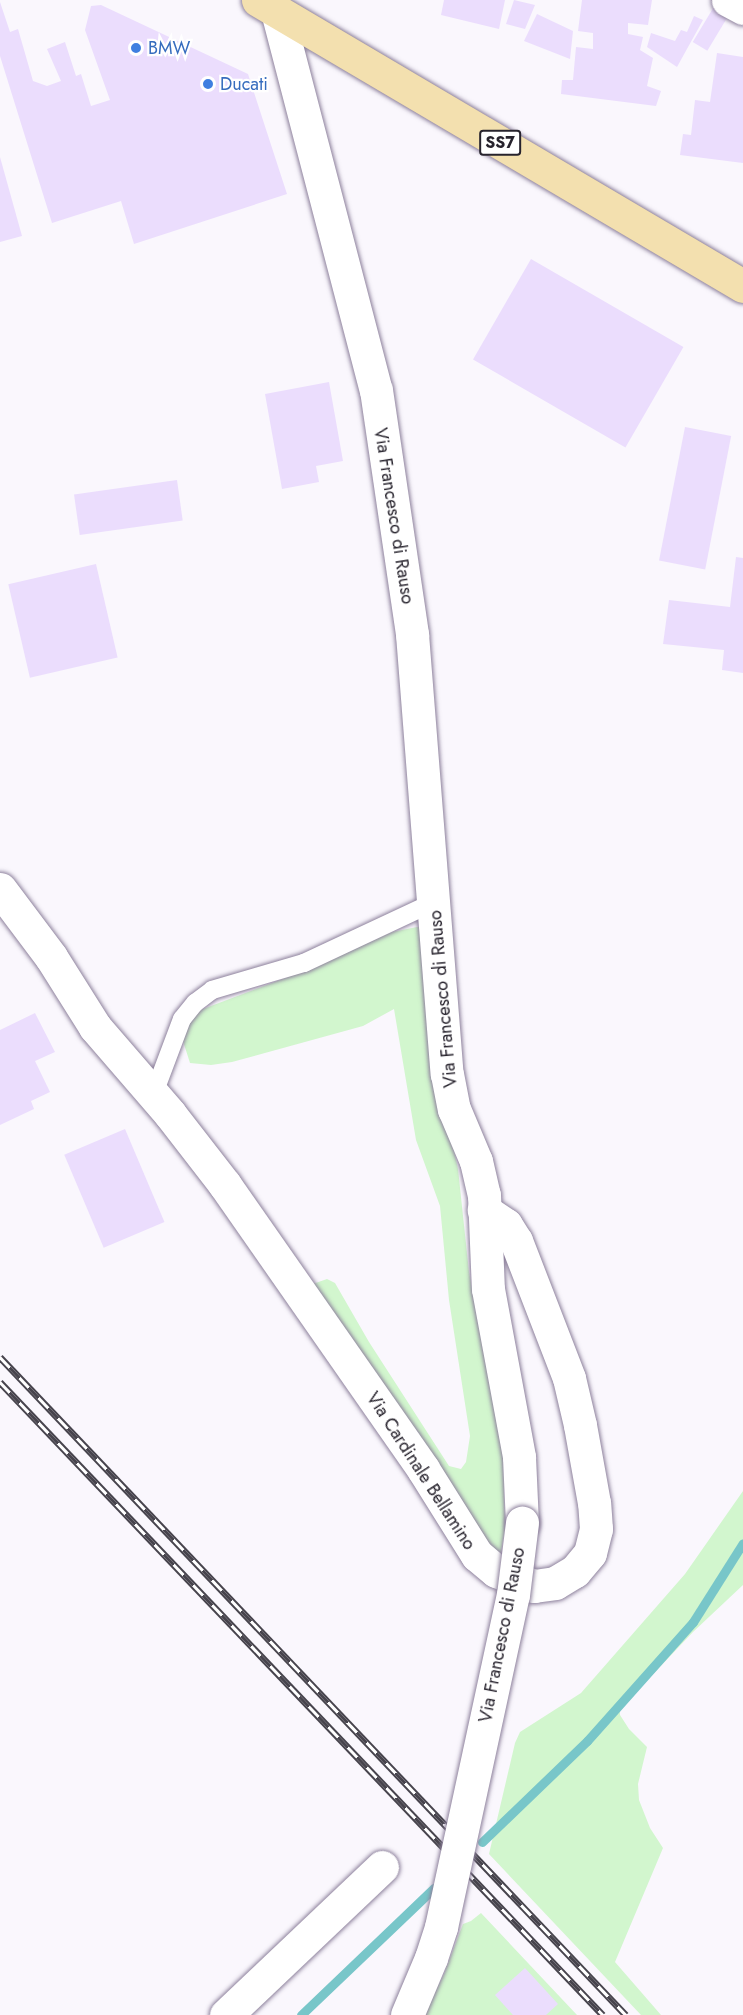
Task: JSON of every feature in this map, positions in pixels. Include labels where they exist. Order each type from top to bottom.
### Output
[{"type":"main road","name":"SS7","points":[[267,6],[743,286]]},
{"type":"street","points":[[728,0],[743,8]]},
{"type":"street","name":"Via Francesco di Rauso","points":[[267,6],[376,390],[412,633],[447,1074],[454,1109],[476,1161],[484,1195],[488,1289],[519,1457],[522,1523],[513,1595],[441,1927],[431,1958],[407,2015]]},
{"type":"street","name":"Via Cardinale Bellamino","points":[[0,890],[51,957],[95,1027],[225,1185],[447,1506],[477,1555],[496,1570],[534,1586],[555,1583],[575,1570],[590,1553],[596,1529],[594,1503],[569,1378],[516,1241],[506,1225],[484,1209]]},
{"type":"street","points":[[226,2015],[382,1867]]},
{"type":"lane","points":[[153,1096],[182,1019],[212,990],[304,963],[434,902]]},
{"type":"green space","points":[[417,927],[429,928],[444,1104],[458,1169],[469,1272],[503,1447],[505,1528],[501,1552],[486,1548],[307,1286],[327,1279],[335,1283],[369,1342],[449,1466],[461,1469],[466,1462],[470,1436],[449,1300],[440,1206],[416,1140],[394,1009],[363,1026],[232,1062],[211,1065],[190,1063],[182,1038],[192,1016],[203,1009],[312,968],[392,932]]},
{"type":"green space","points":[[743,1491],[743,1585],[693,1632],[620,1709],[620,1715],[629,1729],[647,1747],[638,1784],[639,1800],[650,1828],[663,1848],[615,1962],[661,2015],[641,2015],[489,1854],[515,1743],[520,1732],[581,1693],[685,1574]]},
{"type":"green space","points":[[481,1913],[577,2015],[424,2015],[444,1974],[463,1924]]},
{"type":"building","points":[[444,0],[505,0],[499,29],[441,15]]},
{"type":"building","points":[[514,0],[535,5],[525,29],[506,24]]},
{"type":"building","points":[[582,0],[652,0],[648,25],[628,23],[628,34],[643,37],[640,50],[653,58],[647,86],[661,91],[656,106],[561,94],[562,80],[573,80],[576,47],[593,49],[593,33],[578,31]]},
{"type":"building","points":[[718,0],[733,9],[707,51],[693,42]]},
{"type":"building","points":[[0,2],[10,32],[18,29],[33,81],[47,86],[61,81],[47,49],[65,42],[76,76],[81,74],[91,106],[110,100],[85,30],[91,6],[101,5],[248,74],[287,194],[134,244],[121,201],[52,223],[0,56]]},
{"type":"building","points":[[537,14],[573,31],[570,59],[524,41]]},
{"type":"building","points":[[694,16],[703,20],[677,67],[647,47],[651,33],[675,41],[681,30],[687,32]]},
{"type":"building","points":[[717,53],[743,57],[743,163],[680,155],[683,134],[691,135],[695,100],[710,102]]},
{"type":"building","points":[[0,157],[22,236],[0,242]]},
{"type":"building","points":[[531,259],[683,347],[625,447],[473,359]]},
{"type":"building","points":[[329,382],[343,461],[316,466],[319,482],[282,489],[265,394]]},
{"type":"building","points":[[685,427],[731,436],[705,569],[659,561]]},
{"type":"building","points":[[177,480],[183,521],[80,535],[74,494]]},
{"type":"building","points":[[736,557],[743,558],[743,673],[722,670],[724,650],[663,644],[669,600],[730,607]]},
{"type":"building","points":[[96,564],[118,658],[30,678],[8,584]]},
{"type":"building","points":[[35,1013],[55,1052],[35,1061],[50,1092],[31,1101],[34,1109],[0,1125],[0,1030]]},
{"type":"building","points":[[125,1129],[164,1222],[104,1248],[64,1155]]},
{"type":"building","points":[[525,1968],[558,2004],[546,2015],[513,2015],[495,1995]]},
{"type":"waterway","points":[[482,1842],[587,1741],[693,1622],[743,1543]]},
{"type":"waterway","points":[[301,2015],[434,1888]]},
{"type":"railway","points":[[0,1357],[626,2015]]},
{"type":"railway","points":[[0,1382],[603,2015]]},
{"type":"place","name":"BMW","points":[[136,48]]},
{"type":"place","name":"Ducati","points":[[208,84]]}]
